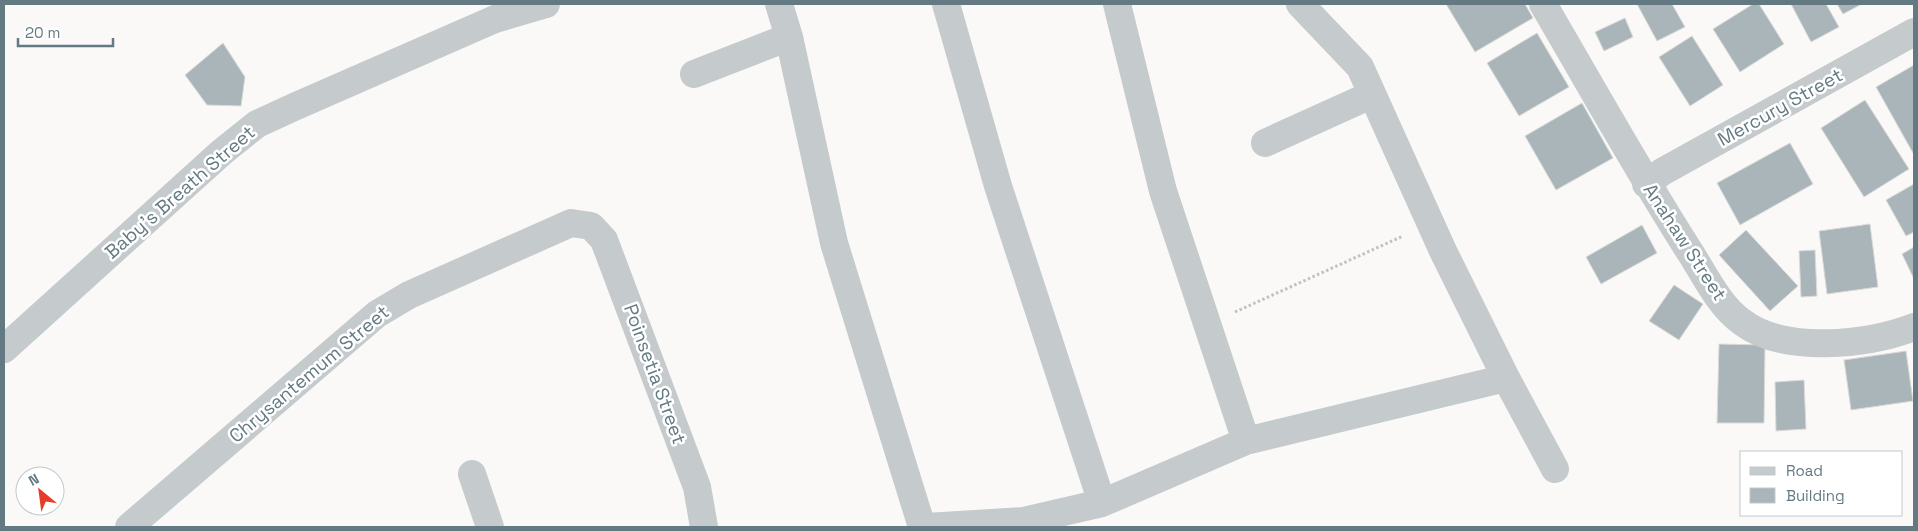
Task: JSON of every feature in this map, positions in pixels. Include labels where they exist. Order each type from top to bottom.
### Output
[{"type":"street","name":"Baby's Breath Street","points":[[4,349],[222,152],[257,124],[490,11],[546,4]]},
{"type":"street","points":[[779,4],[790,37],[834,243],[922,527]]},
{"type":"street","points":[[946,4],[998,186],[1102,503]]},
{"type":"street","points":[[1300,4],[1360,67],[1430,223],[1506,378],[1555,469]]},
{"type":"street","name":"Anahaw Street","points":[[1544,4],[1646,184],[1723,303],[1742,322],[1771,336],[1808,343],[1856,341],[1914,327]]},
{"type":"street","points":[[1121,5],[1163,192],[1246,441]]},
{"type":"street","name":"Mercury Street","points":[[1646,184],[1662,172],[1914,32]]},
{"type":"street","points":[[694,74],[790,37]]},
{"type":"street","points":[[1264,143],[1371,95]]},
{"type":"street","name":"Chrysantemum Street","points":[[129,527],[377,314],[408,295],[571,223],[592,226]]},
{"type":"street","name":"Poinsetia Street","points":[[592,226],[604,240],[612,258],[697,487],[704,527]]},
{"type":"street","points":[[926,527],[1024,521],[1102,503],[1246,441],[1506,378]]},
{"type":"street","points":[[472,474],[490,527]]},
{"type":"path","points":[[1208,324],[1430,223]]},
{"type":"building","points":[[1446,4],[1525,4],[1533,18],[1475,52]]},
{"type":"building","points":[[1637,4],[1672,4],[1685,27],[1657,41]]},
{"type":"building","points":[[1753,4],[1759,4],[1784,44],[1740,72],[1713,29]]},
{"type":"building","points":[[1791,4],[1826,4],[1839,27],[1811,42]]},
{"type":"building","points":[[1837,4],[1862,4],[1843,14]]},
{"type":"building","points":[[1625,18],[1633,37],[1604,51],[1595,32]]},
{"type":"building","points":[[1537,33],[1569,87],[1519,116],[1487,63]]},
{"type":"building","points":[[1692,36],[1723,85],[1690,106],[1659,57]]},
{"type":"building","points":[[223,43],[245,77],[241,106],[207,105],[185,75]]},
{"type":"building","points":[[1914,65],[1914,152],[1913,153],[1876,87]]},
{"type":"building","points":[[1865,100],[1909,169],[1864,197],[1821,128]]},
{"type":"building","points":[[1582,103],[1613,158],[1556,190],[1525,136]]},
{"type":"building","points":[[1790,143],[1813,184],[1740,225],[1717,183]]},
{"type":"building","points":[[1914,184],[1914,232],[1906,236],[1886,200]]},
{"type":"building","points":[[1870,224],[1878,287],[1827,294],[1819,231]]},
{"type":"building","points":[[1642,225],[1657,253],[1601,284],[1586,257]]},
{"type":"building","points":[[1746,230],[1798,286],[1770,311],[1719,255]]},
{"type":"building","points":[[1914,247],[1914,279],[1902,254]]},
{"type":"building","points":[[1815,250],[1817,296],[1801,297],[1799,251]]},
{"type":"building","points":[[1674,285],[1703,304],[1679,340],[1649,321]]},
{"type":"building","points":[[1719,344],[1765,345],[1764,423],[1717,423]]},
{"type":"building","points":[[1906,351],[1913,401],[1851,410],[1844,360]]},
{"type":"building","points":[[1804,380],[1806,429],[1776,431],[1775,382]]}]
